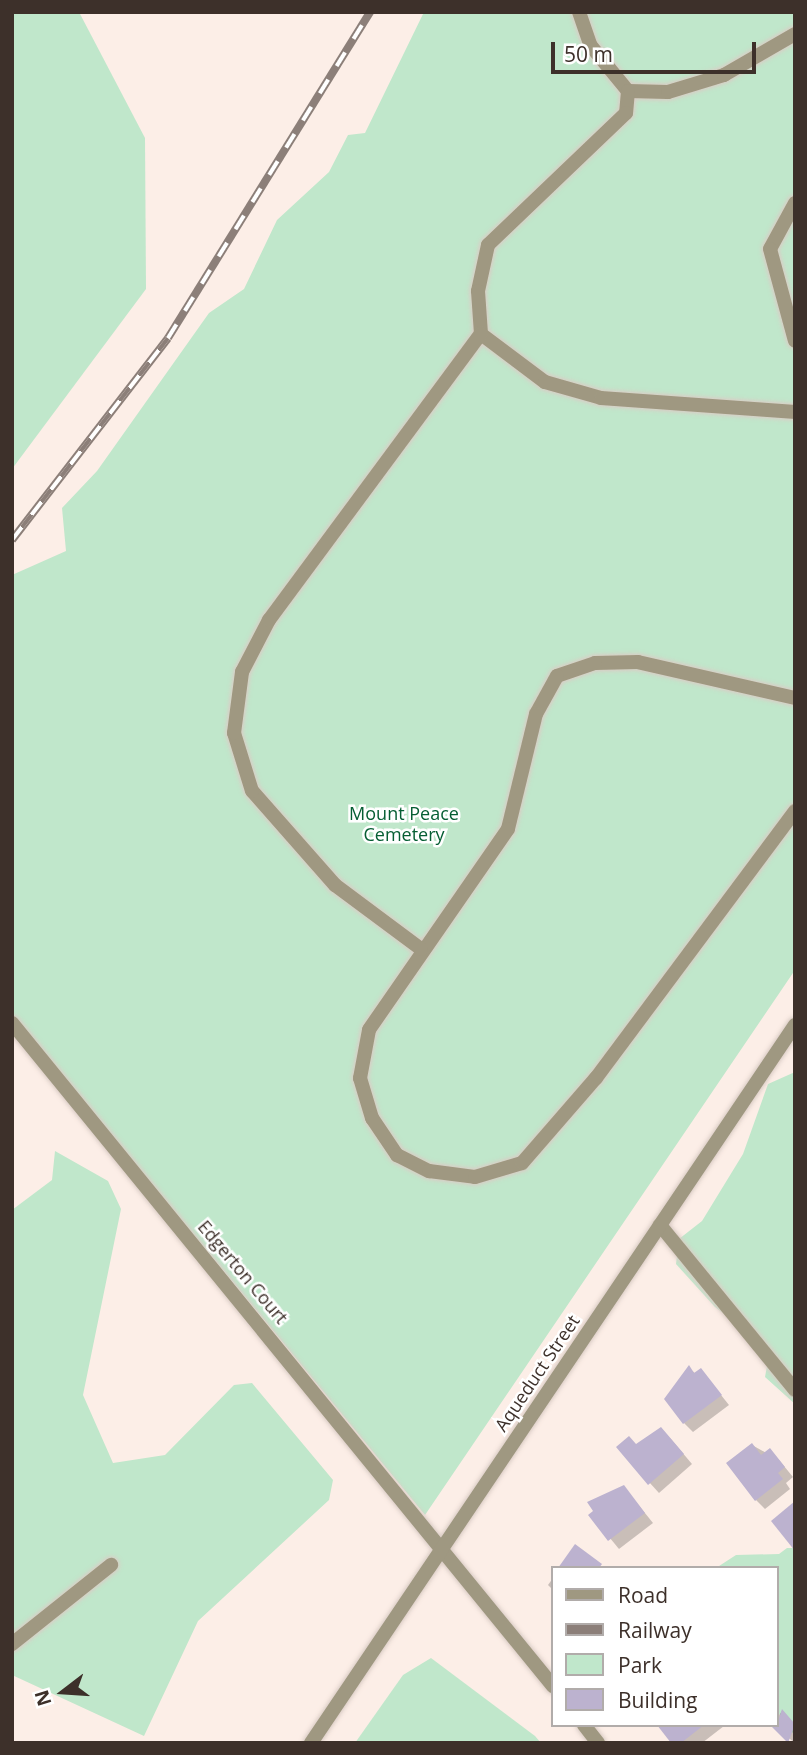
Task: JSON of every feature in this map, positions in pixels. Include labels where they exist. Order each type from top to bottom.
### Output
[{"type":"street","points":[[421,949],[335,885],[252,791],[234,733],[242,671],[269,620],[481,334],[478,290],[488,245],[626,113],[628,91],[591,46],[579,12]]},
{"type":"street","points":[[628,91],[668,92],[724,75],[795,34]]},
{"type":"street","points":[[795,202],[770,249],[795,341]]},
{"type":"street","points":[[481,334],[545,382],[601,398],[795,412]]},
{"type":"street","points":[[795,698],[638,662],[595,663],[557,676],[536,714],[508,829],[421,949],[369,1030],[360,1078],[372,1118],[397,1155],[429,1171],[475,1177],[522,1163],[596,1078],[795,811]]},
{"type":"street","name":"Edgerton Court","points":[[12,1023],[445,1546],[552,1685]]},
{"type":"street","name":"Aqueduct Street","points":[[311,1743],[795,1025]]},
{"type":"street","points":[[660,1225],[795,1390]]},
{"type":"street","points":[[12,1644],[111,1565]]},
{"type":"street","points":[[586,1727],[598,1743]]},
{"type":"green space","points":[[12,12],[79,12],[145,138],[146,289],[12,469]]},
{"type":"green space","name":"Mount Peace Cemetery","points":[[424,12],[795,12],[795,970],[425,1515],[12,1014],[12,575],[66,551],[62,508],[97,471],[209,313],[244,289],[277,220],[329,172],[348,135],[365,133]]},
{"type":"green space","points":[[795,1072],[795,1404],[765,1377],[770,1350],[715,1307],[676,1264],[679,1239],[702,1221],[743,1154],[768,1084]]},
{"type":"green space","points":[[55,1151],[108,1181],[121,1209],[83,1395],[113,1463],[165,1455],[234,1385],[252,1383],[333,1480],[329,1500],[198,1621],[144,1736],[12,1675],[12,1210],[52,1180]]},
{"type":"green space","points":[[787,1548],[795,1548],[795,1736],[779,1714],[779,1566],[719,1566],[736,1555],[779,1554]]},
{"type":"green space","points":[[431,1658],[541,1743],[355,1743],[403,1675]]},
{"type":"building","points":[[689,1365],[694,1373],[701,1368],[722,1395],[683,1424],[664,1399]]},
{"type":"building","points":[[661,1427],[684,1454],[648,1485],[616,1447],[629,1436],[636,1444]]},
{"type":"building","points":[[752,1443],[761,1455],[770,1448],[785,1467],[778,1473],[783,1479],[755,1501],[726,1463]]},
{"type":"building","points":[[624,1485],[645,1513],[608,1541],[588,1515],[593,1511],[587,1502]]},
{"type":"building","points":[[795,1501],[795,1551],[771,1521]]},
{"type":"building","points":[[575,1544],[602,1564],[600,1566],[559,1566]]},
{"type":"building","points":[[782,1709],[795,1724],[788,1743],[772,1727],[779,1727]]},
{"type":"building","points":[[659,1727],[701,1727],[681,1743],[671,1743]]},
{"type":"railway","points":[[12,540],[168,338],[370,12]]}]
